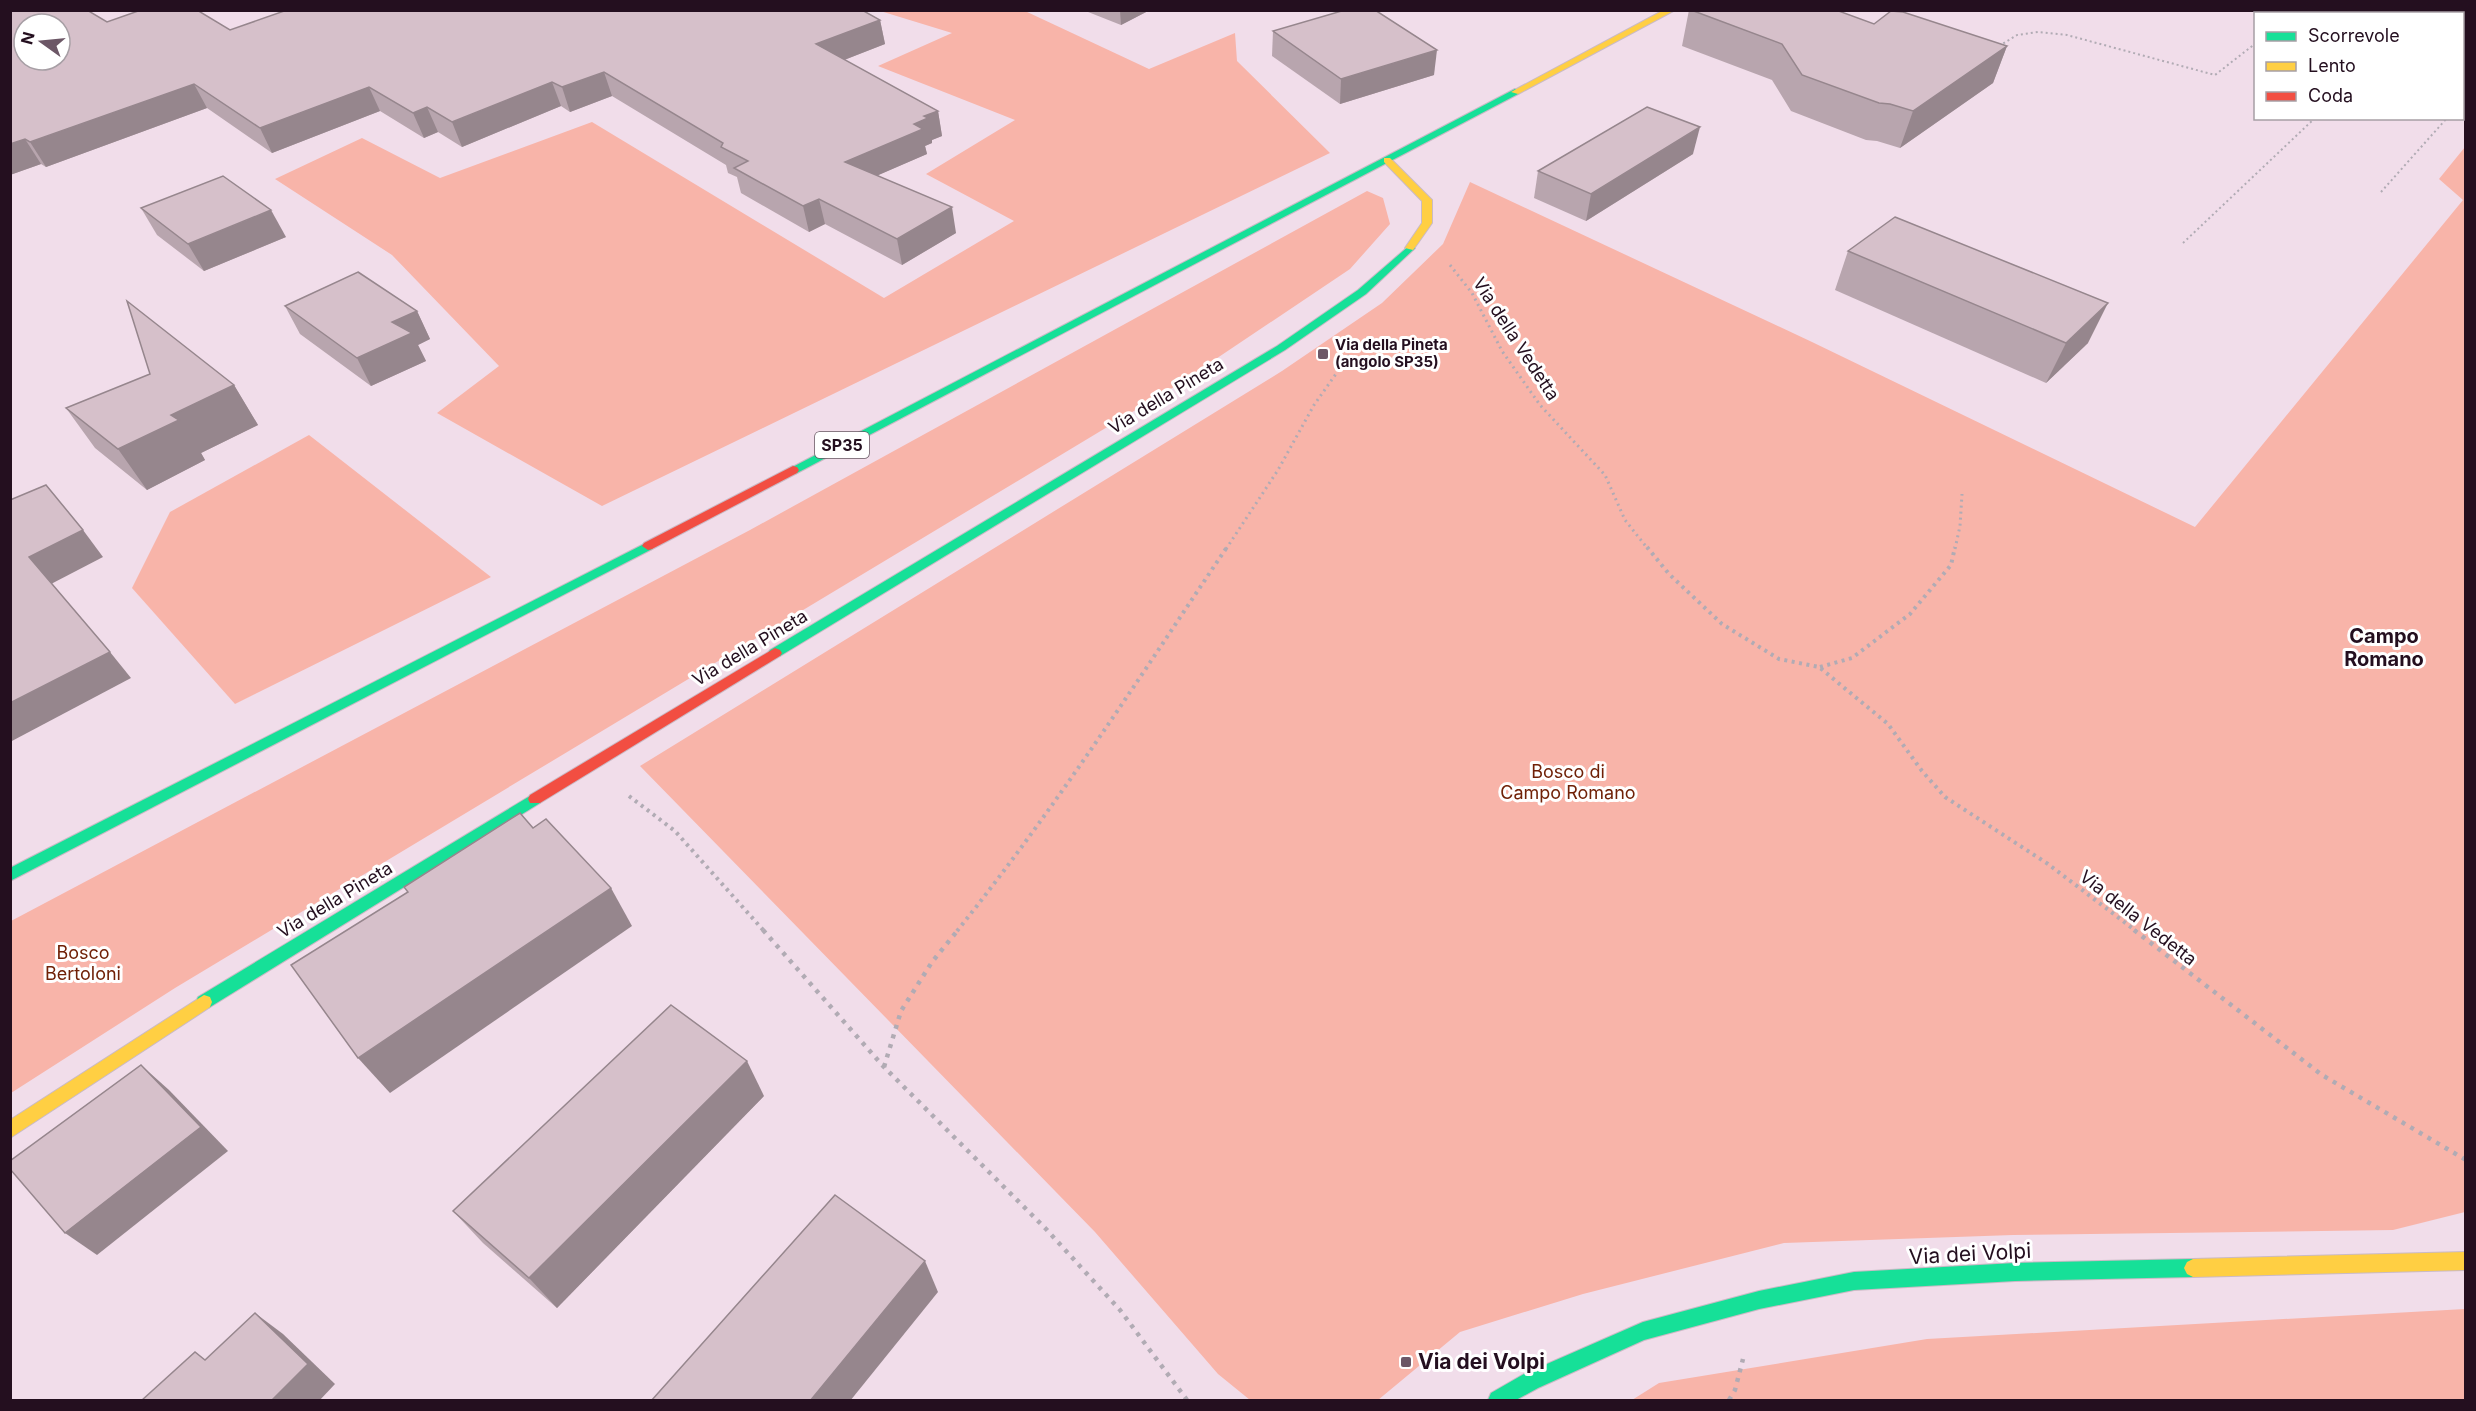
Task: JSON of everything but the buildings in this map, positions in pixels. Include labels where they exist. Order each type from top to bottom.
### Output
[{"type":"street","name":"SP35","points":[[10,875],[595,574],[1671,10]]},
{"type":"street","name":"Via della Pineta","points":[[10,1130],[70,1088],[194,1008],[590,765],[1281,348],[1349,301],[1394,265],[1417,242],[1428,221],[1427,200],[1387,160]]},
{"type":"street","name":"Via dei Volpi","points":[[1498,1401],[1531,1381],[1644,1331],[1759,1300],[1854,1281],[2015,1272],[2466,1261]]},
{"type":"path","points":[[1992,51],[2016,35],[2038,32],[2067,35],[2215,75],[2254,45]]},
{"type":"path","points":[[2183,243],[2313,120]]},
{"type":"path","points":[[2381,192],[2445,120]]},
{"type":"path","name":"Via della Vedetta","points":[[1417,242],[1441,254],[1472,293],[1503,351],[1540,405],[1605,475],[1625,520],[1670,574],[1722,624],[1779,659],[1819,667],[1852,658],[1910,614],[1952,565],[1960,526],[1962,494]]},
{"type":"path","points":[[884,1066],[901,1011],[926,972],[1009,866],[1105,729],[1278,470],[1314,405],[1343,367],[1357,341],[1363,317],[1349,301]]},
{"type":"path","name":"Via della Vedetta","points":[[1819,667],[1888,724],[1945,797],[2048,864],[2322,1075],[2466,1160]]},
{"type":"path","points":[[590,765],[675,831],[884,1066],[1007,1189],[1120,1310],[1187,1401]]},
{"type":"green space","points":[[877,10],[1025,11],[1149,69],[1235,33],[1237,61],[1330,153],[602,506],[437,413],[499,366],[392,255],[275,179],[362,138],[440,178],[592,122],[884,298],[1014,221],[926,174],[1015,120],[878,66],[952,33]]},
{"type":"green space","points":[[2313,11],[2465,11],[2465,56],[2464,12]]},
{"type":"green space","name":"Bosco di Campo Romano","points":[[2465,147],[2465,1212],[2393,1230],[2013,1235],[1784,1243],[1583,1294],[1460,1332],[1378,1400],[1250,1400],[1218,1374],[1095,1232],[640,766],[1282,371],[1382,303],[1443,244],[1470,182],[1812,342],[2195,527],[2463,200],[2439,179]]},
{"type":"green space","name":"Bosco Bertoloni","points":[[1367,191],[1383,198],[1390,224],[1350,269],[1177,385],[175,988],[11,1093],[11,921],[750,530]]},
{"type":"green space","points":[[309,435],[491,577],[235,704],[132,588],[170,512]]},
{"type":"green space","points":[[2465,1309],[2465,1400],[1632,1400],[1659,1383],[1927,1339]]},
{"type":"traffic: fast","points":[[793,470],[1515,92]]},
{"type":"traffic: fast","points":[[775,653],[1281,348],[1362,292],[1410,248]]},
{"type":"traffic: fast","points":[[10,875],[648,546]]},
{"type":"traffic: fast","points":[[204,1002],[535,799]]},
{"type":"traffic: fast","points":[[1498,1400],[1531,1381],[1643,1331],[1759,1300],[1854,1281],[2015,1272],[2193,1268]]},
{"type":"traffic: slow","points":[[1515,92],[1671,10]]},
{"type":"traffic: slow","points":[[1387,160],[1427,200],[1427,223],[1410,248]]},
{"type":"traffic: slow","points":[[10,1130],[204,1002]]},
{"type":"traffic: slow","points":[[2193,1268],[2466,1261]]},
{"type":"traffic: jam","points":[[648,546],[793,470]]},
{"type":"traffic: jam","points":[[535,799],[775,653]]},
{"type":"place","name":"Via della Pineta (angolo SP35)","points":[[1323,354]]},
{"type":"place","name":"Via dei Volpi","points":[[1406,1362]]},
{"type":"district","name":"Campo Romano","points":[[2384,648]]}]
